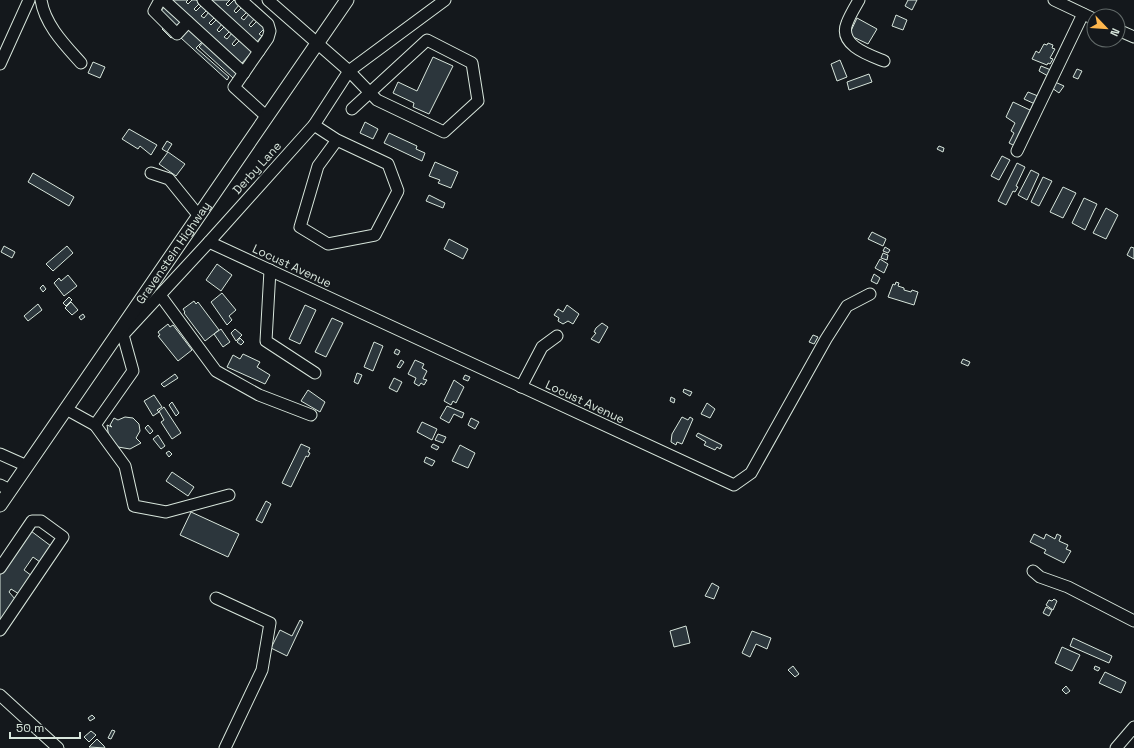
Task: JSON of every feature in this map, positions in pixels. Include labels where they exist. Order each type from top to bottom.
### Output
[{"type":"main road","name":"Gravenstein Highway","points":[[0,505],[5,487],[27,466],[347,0]]},
{"type":"street","points":[[0,64],[29,0]]},
{"type":"street","points":[[41,0],[47,18],[60,38],[81,63]]},
{"type":"street","points":[[160,0],[154,12],[177,34],[188,22]]},
{"type":"street","points":[[164,0],[244,73]]},
{"type":"street","points":[[203,0],[259,51]]},
{"type":"street","points":[[241,0],[268,24],[270,31],[268,38],[234,87],[267,117]]},
{"type":"street","points":[[268,0],[349,71],[370,93],[377,100],[444,132],[478,102],[472,63],[427,40],[370,93],[352,109]]},
{"type":"street","name":"Derby Lane","points":[[96,364],[209,242],[314,125],[349,71],[446,0]]},
{"type":"street","points":[[859,0],[846,24],[846,36],[856,48],[884,61]]},
{"type":"street","points":[[1054,0],[1086,15]]},
{"type":"street","points":[[1017,151],[1083,14]]},
{"type":"street","points":[[314,125],[337,140],[388,164],[398,191],[374,235],[328,244],[300,227],[318,166],[337,140]]},
{"type":"street","points":[[151,173],[169,179],[199,216]]},
{"type":"street","name":"Locust Avenue","points":[[209,242],[734,485],[751,473],[826,339],[847,306],[870,294]]},
{"type":"street","points":[[270,270],[266,341],[315,373]]},
{"type":"street","points":[[160,294],[216,371],[259,394],[311,415]]},
{"type":"street","points":[[95,425],[133,371],[123,335]]},
{"type":"street","points":[[521,387],[542,346],[557,336]]},
{"type":"street","points":[[66,409],[95,425],[125,466],[134,506],[166,512],[229,495]]},
{"type":"street","points":[[0,454],[27,466]]},
{"type":"street","points":[[0,568],[32,522],[41,521],[63,537],[0,630]]},
{"type":"street","points":[[1033,571],[1040,577],[1068,587],[1134,621]]},
{"type":"street","points":[[216,598],[270,623],[262,670],[225,748]]},
{"type":"street","points":[[0,695],[58,748]]},
{"type":"street","points":[[1116,748],[1134,727]]},
{"type":"building","points":[[170,0],[188,0],[186,2],[188,4],[192,0],[196,0],[200,3],[194,9],[196,11],[202,5],[207,10],[201,16],[204,18],[209,12],[215,17],[209,23],[211,25],[217,19],[222,24],[217,30],[219,32],[225,26],[230,31],[224,37],[227,39],[232,33],[238,37],[232,44],[234,46],[240,40],[253,51],[241,64]]},
{"type":"building","points":[[209,0],[230,0],[226,4],[228,6],[234,0],[239,5],[234,11],[236,13],[242,7],[247,12],[241,18],[244,20],[249,14],[255,18],[249,25],[251,27],[257,21],[265,28],[259,34],[262,36],[256,43]]},
{"type":"building","points":[[908,0],[917,0],[912,10],[905,6]]},
{"type":"building","points":[[165,6],[183,23],[178,28],[160,12]]},
{"type":"building","points":[[896,15],[907,20],[903,30],[892,26]]},
{"type":"building","points":[[857,18],[877,29],[868,44],[849,35]]},
{"type":"building","points":[[164,27],[174,36],[171,38],[162,29]]},
{"type":"building","points":[[191,28],[204,40],[196,48],[229,77],[227,80],[181,38]]},
{"type":"building","points":[[204,41],[238,73],[233,78],[199,47]]},
{"type":"building","points":[[1048,43],[1053,45],[1052,48],[1055,49],[1050,58],[1053,59],[1050,64],[1048,63],[1047,65],[1032,59],[1036,51],[1039,53],[1044,44],[1047,45]]},
{"type":"building","points":[[433,57],[453,66],[429,114],[413,107],[414,103],[393,93],[398,82],[417,91]]},
{"type":"building","points":[[840,60],[847,77],[837,81],[831,64]]},
{"type":"building","points":[[93,62],[105,67],[100,78],[88,73]]},
{"type":"building","points":[[1041,66],[1051,70],[1048,76],[1039,71]]},
{"type":"building","points":[[1077,69],[1082,71],[1078,79],[1073,77]]},
{"type":"building","points":[[869,74],[872,82],[849,90],[847,82]]},
{"type":"building","points":[[1055,82],[1064,86],[1059,93],[1052,88]]},
{"type":"building","points":[[1028,92],[1038,96],[1035,104],[1024,99]]},
{"type":"building","points":[[1013,102],[1032,111],[1015,146],[1009,143],[1014,133],[1011,131],[1015,123],[1006,117]]},
{"type":"building","points":[[365,122],[378,129],[373,139],[360,133]]},
{"type":"building","points":[[129,129],[157,145],[151,155],[140,146],[138,149],[122,139]]},
{"type":"building","points":[[389,133],[417,146],[416,149],[425,153],[422,161],[384,143]]},
{"type":"building","points":[[167,141],[172,144],[167,152],[162,149]]},
{"type":"building","points":[[939,146],[944,148],[943,152],[937,149]]},
{"type":"building","points":[[168,152],[185,164],[176,176],[159,164]]},
{"type":"building","points":[[1002,156],[1010,160],[999,180],[991,176]]},
{"type":"building","points":[[435,162],[458,172],[451,188],[438,183],[440,180],[429,176]]},
{"type":"building","points":[[1017,163],[1025,167],[1016,186],[1018,187],[1015,192],[1013,191],[1006,205],[998,201]]},
{"type":"building","points":[[1031,170],[1039,174],[1027,200],[1018,195]]},
{"type":"building","points":[[33,173],[74,197],[69,206],[28,182]]},
{"type":"building","points":[[1043,177],[1052,181],[1039,206],[1031,202]]},
{"type":"building","points":[[1063,187],[1076,193],[1063,218],[1050,212]]},
{"type":"building","points":[[429,195],[445,203],[443,208],[426,201]]},
{"type":"building","points":[[1084,198],[1097,204],[1085,230],[1072,223]]},
{"type":"building","points":[[1106,208],[1118,215],[1106,239],[1093,233]]},
{"type":"building","points":[[872,232],[886,239],[883,246],[868,239]]},
{"type":"building","points":[[449,239],[468,249],[463,259],[444,249]]},
{"type":"building","points":[[4,246],[15,252],[12,258],[1,252]]},
{"type":"building","points":[[67,246],[73,253],[53,271],[46,264]]},
{"type":"building","points":[[885,247],[890,250],[888,253],[883,251]]},
{"type":"building","points":[[1131,247],[1134,248],[1134,259],[1127,255]]},
{"type":"building","points":[[883,253],[888,255],[887,260],[881,258]]},
{"type":"building","points":[[880,259],[888,264],[884,273],[875,268]]},
{"type":"building","points":[[217,264],[232,275],[221,291],[206,280]]},
{"type":"building","points":[[874,274],[880,278],[877,284],[871,281]]},
{"type":"building","points":[[68,275],[77,286],[64,296],[54,283],[59,278],[61,281]]},
{"type":"building","points":[[896,282],[899,283],[898,286],[904,288],[904,290],[918,292],[914,305],[888,297],[893,284],[895,285]]},
{"type":"building","points":[[43,285],[46,289],[43,292],[40,288]]},
{"type":"building","points":[[222,293],[236,310],[229,316],[232,320],[227,325],[211,302]]},
{"type":"building","points":[[69,297],[72,300],[66,306],[63,303]]},
{"type":"building","points":[[194,301],[196,304],[198,302],[219,330],[205,341],[184,313],[185,312],[183,309]]},
{"type":"building","points":[[71,302],[78,310],[72,315],[65,308]]},
{"type":"building","points":[[38,304],[42,310],[28,321],[24,316]]},
{"type":"building","points":[[305,305],[316,310],[300,344],[289,339]]},
{"type":"building","points":[[567,305],[579,314],[573,324],[568,321],[563,324],[558,321],[559,318],[554,315],[558,309],[563,312]]},
{"type":"building","points":[[83,314],[85,317],[81,320],[79,317]]},
{"type":"building","points":[[332,318],[343,323],[326,357],[315,352]]},
{"type":"building","points":[[602,323],[608,327],[599,343],[591,339],[596,333],[594,332],[596,328]]},
{"type":"building","points":[[168,324],[170,327],[173,325],[192,350],[178,361],[158,336],[160,335],[158,332]]},
{"type":"building","points":[[221,329],[230,342],[223,347],[214,334]]},
{"type":"building","points":[[235,329],[242,335],[236,341],[231,333]]},
{"type":"building","points":[[813,335],[818,337],[814,344],[809,342]]},
{"type":"building","points":[[240,338],[244,342],[241,345],[237,342]]},
{"type":"building","points":[[374,342],[383,346],[373,371],[364,367]]},
{"type":"building","points":[[396,349],[400,351],[398,355],[394,353]]},
{"type":"building","points":[[243,354],[260,362],[257,367],[270,375],[265,384],[227,367],[233,355],[240,359]]},
{"type":"building","points":[[963,359],[970,362],[968,366],[961,363]]},
{"type":"building","points":[[401,360],[404,362],[400,368],[397,367]]},
{"type":"building","points":[[415,360],[424,364],[422,368],[427,371],[423,379],[427,380],[424,385],[421,383],[419,386],[414,383],[416,378],[408,374]]},
{"type":"building","points":[[357,373],[362,375],[358,384],[354,382]]},
{"type":"building","points":[[175,374],[178,378],[164,387],[161,384]]},
{"type":"building","points":[[465,375],[470,377],[468,381],[463,379]]},
{"type":"building","points":[[394,378],[402,382],[397,392],[389,388]]},
{"type":"building","points":[[454,380],[464,387],[456,403],[453,401],[451,405],[444,401]]},
{"type":"building","points":[[684,389],[692,392],[690,396],[683,392]]},
{"type":"building","points":[[308,390],[325,402],[320,412],[301,401]]},
{"type":"building","points":[[154,395],[162,407],[157,410],[159,412],[153,416],[144,401]]},
{"type":"building","points":[[671,397],[675,399],[674,403],[670,401]]},
{"type":"building","points":[[172,402],[179,413],[176,416],[169,405]]},
{"type":"building","points":[[707,403],[715,409],[710,418],[701,414]]},
{"type":"building","points":[[447,406],[464,413],[462,418],[454,414],[449,423],[440,418]]},
{"type":"building","points":[[164,407],[181,433],[172,439],[161,422],[164,420],[159,411]]},
{"type":"building","points":[[125,417],[133,418],[139,424],[140,431],[136,438],[141,443],[130,449],[118,447],[109,438],[107,425],[112,427],[110,425],[114,418],[118,420]]},
{"type":"building","points":[[682,417],[688,420],[690,417],[693,419],[682,444],[677,442],[676,445],[671,442],[672,434]]},
{"type":"building","points":[[471,418],[479,422],[475,429],[468,425]]},
{"type":"building","points":[[422,422],[437,429],[432,440],[417,432]]},
{"type":"building","points":[[148,425],[153,431],[150,434],[145,428]]},
{"type":"building","points":[[698,433],[722,445],[720,449],[717,447],[715,450],[704,445],[706,442],[696,436]]},
{"type":"building","points":[[438,434],[446,437],[443,443],[435,440]]},
{"type":"building","points":[[158,435],[165,446],[161,449],[153,439]]},
{"type":"building","points":[[301,444],[310,448],[308,452],[310,453],[308,457],[306,456],[291,487],[282,483]]},
{"type":"building","points":[[433,444],[439,447],[437,450],[431,447]]},
{"type":"building","points":[[460,445],[475,453],[468,468],[452,461]]},
{"type":"building","points":[[169,451],[172,454],[169,457],[166,453]]},
{"type":"building","points":[[426,457],[435,461],[432,466],[424,462]]},
{"type":"building","points":[[172,472],[194,487],[188,496],[166,481]]},
{"type":"building","points":[[266,501],[271,504],[262,523],[256,520]]},
{"type":"building","points":[[191,512],[239,534],[228,557],[180,535]]},
{"type":"building","points":[[31,531],[51,546],[40,562],[33,557],[24,570],[32,576],[19,594],[11,589],[9,592],[15,599],[0,621],[0,573],[17,553]]},
{"type":"building","points":[[1034,534],[1044,539],[1046,534],[1055,539],[1057,534],[1061,536],[1059,541],[1068,545],[1066,549],[1071,551],[1064,563],[1044,553],[1046,550],[1030,542]]},
{"type":"building","points":[[712,583],[719,587],[714,599],[705,596]]},
{"type":"building","points":[[1054,599],[1057,601],[1053,610],[1046,605],[1049,600],[1052,601]]},
{"type":"building","points":[[1046,607],[1052,610],[1049,616],[1043,613]]},
{"type":"building","points":[[300,620],[303,622],[287,656],[271,648],[280,630],[292,636]]},
{"type":"building","points":[[686,626],[690,643],[674,647],[670,631]]},
{"type":"building","points":[[752,631],[771,638],[767,649],[756,644],[750,657],[742,653]]},
{"type":"building","points":[[1073,638],[1112,656],[1109,663],[1070,646]]},
{"type":"building","points":[[1062,647],[1080,655],[1072,671],[1055,663]]},
{"type":"building","points":[[793,666],[799,674],[795,677],[788,670]]},
{"type":"building","points":[[1095,666],[1100,668],[1098,671],[1094,669]]},
{"type":"building","points":[[1105,672],[1126,682],[1121,693],[1099,683]]},
{"type":"building","points":[[1066,686],[1070,691],[1066,694],[1062,690]]},
{"type":"building","points":[[92,715],[95,718],[90,721],[88,718]]},
{"type":"building","points":[[112,730],[115,731],[111,739],[108,738]]},
{"type":"building","points":[[91,731],[96,735],[89,742],[84,737]]},
{"type":"building","points":[[97,739],[104,746],[105,748],[89,747]]}]
